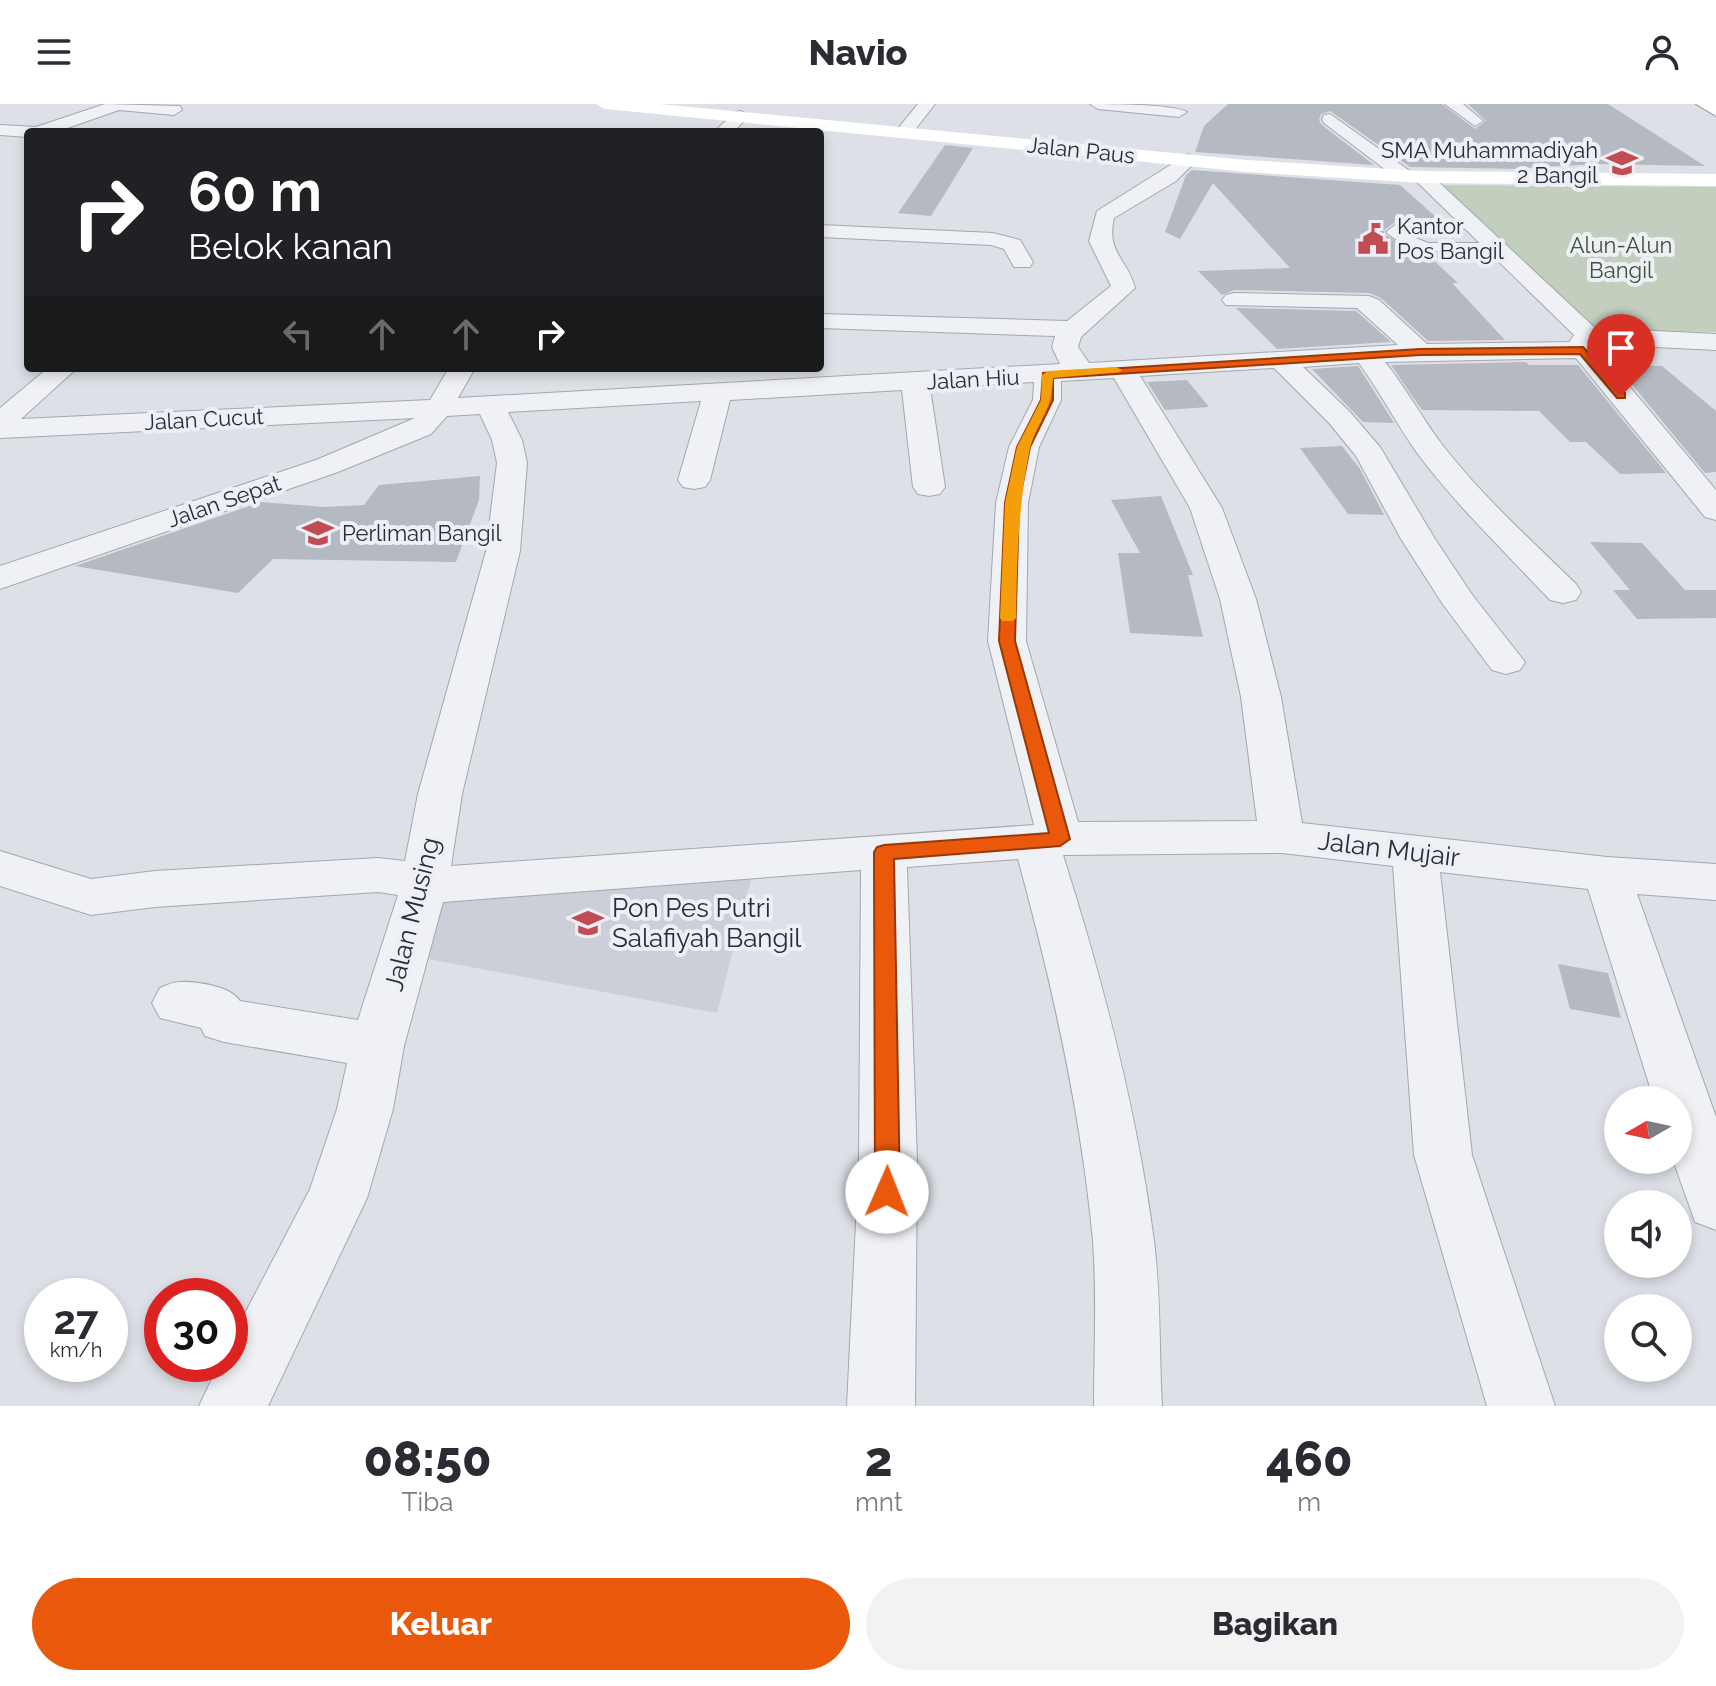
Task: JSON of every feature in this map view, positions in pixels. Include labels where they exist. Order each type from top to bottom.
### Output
[{"type":"main road","name":"Jalan Paus","points":[[605,104],[1188,160],[1414,177],[1716,180]]},
{"type":"main road","points":[[1705,104],[1716,111]]},
{"type":"street","points":[[50,128],[119,104],[174,110]]},
{"type":"street","points":[[904,132],[927,104]]},
{"type":"street","points":[[1098,104],[1184,108],[1157,157]]},
{"type":"street","points":[[1453,104],[1475,121]]},
{"type":"street","points":[[728,128],[741,116]]},
{"type":"street","points":[[1330,119],[1414,177],[1493,246],[1586,343],[1716,510]]},
{"type":"street","points":[[0,130],[24,131]]},
{"type":"street","points":[[0,147],[24,138]]},
{"type":"street","points":[[1083,372],[1070,362],[1065,346],[1071,329],[1123,288],[1122,277],[1103,253],[1098,232],[1104,215],[1169,177],[1188,160]]},
{"type":"street","points":[[824,231],[993,239],[1012,245],[1022,262]]},
{"type":"street","points":[[1234,300],[1360,301],[1370,305],[1420,352]]},
{"type":"street","points":[[824,321],[1071,329]]},
{"type":"street","points":[[1675,342],[1716,370]]},
{"type":"street","name":"Jalan Hiu","points":[[476,386],[718,391],[1586,343],[1716,342]]},
{"type":"street","points":[[1366,355],[1399,398],[1429,448],[1457,483],[1563,592]]},
{"type":"street","points":[[1281,360],[1340,418],[1369,453],[1426,552],[1460,603],[1506,662]]},
{"type":"street","points":[[1123,370],[1206,508],[1238,599],[1261,697],[1282,837]]},
{"type":"street","points":[[0,426],[60,372]]},
{"type":"street","points":[[1048,375],[1047,400],[1024,447],[1012,503],[1007,641],[1048,840],[1054,901],[1092,1063],[1121,1226],[1128,1406]]},
{"type":"street","points":[[915,382],[929,487]]},
{"type":"street","points":[[424,408],[476,386]]},
{"type":"street","name":"Jalan Cucut","points":[[0,426],[424,408],[476,386]]},
{"type":"street","name":"Jalan Musing","points":[[233,1406],[337,1198],[365,1109],[377,1046],[424,886],[440,794],[503,551],[512,463],[507,440],[476,386]]},
{"type":"street","points":[[694,480],[718,391]]},
{"type":"street","name":"Jalan Sepat","points":[[0,578],[327,466],[421,428],[424,408]]},
{"type":"street","name":"Jalan Mujair","points":[[0,868],[91,897],[155,889],[378,875],[398,876],[424,886],[1048,840],[1282,837],[1607,874],[1716,882]]},
{"type":"street","points":[[881,1406],[888,1161],[884,852]]},
{"type":"street","points":[[1415,853],[1443,1155],[1521,1406]]},
{"type":"street","points":[[1607,874],[1716,1202]]},
{"type":"street","points":[[178,1003],[217,1009],[224,1020],[377,1046]]},
{"type":"lane","points":[[1472,226],[1406,226],[1395,228],[1392,232],[1406,243],[1420,246],[1493,246]]},
{"type":"shaded area","name":"Pon Pes Putri Salafiyah Bangil","points":[[755,864],[717,1013],[428,959],[443,887]]},
{"type":"green space","name":"Alun-Alun Bangil","points":[[1436,185],[1716,187],[1716,332],[1592,330]]},
{"type":"building","points":[[1228,104],[1442,104],[1475,129],[1486,121],[1468,104],[1608,104],[1705,166],[1410,167],[1330,111],[1321,114],[1319,120],[1322,125],[1374,165],[1195,152],[1204,126]]},
{"type":"building","points":[[945,145],[973,148],[931,216],[898,213]]},
{"type":"building","points":[[1192,170],[1400,185],[1437,218],[1395,222],[1384,230],[1384,234],[1409,248],[1449,255],[1453,259],[1431,258],[1458,283],[1452,283],[1505,340],[1428,341],[1381,298],[1369,293],[1234,290],[1222,295],[1198,271],[1290,268],[1213,183],[1180,239],[1165,232],[1186,175]]},
{"type":"building","points":[[1236,308],[1356,311],[1391,342],[1277,349]]},
{"type":"building","points":[[1526,362],[1529,365],[1578,365],[1666,473],[1620,474],[1586,442],[1570,442],[1539,411],[1422,410],[1391,365]]},
{"type":"building","points":[[1616,365],[1662,366],[1716,411],[1716,472],[1705,473]]},
{"type":"building","points":[[1358,366],[1394,423],[1363,422],[1312,369]]},
{"type":"building","points":[[1187,380],[1209,407],[1165,410],[1147,382]]},
{"type":"building","points":[[1342,446],[1360,469],[1384,515],[1348,514],[1300,448]]},
{"type":"building","name":"Perliman Bangil","points":[[480,476],[479,500],[456,562],[273,559],[238,593],[75,566],[261,502],[324,507],[364,505],[379,485]]},
{"type":"building","points":[[1161,496],[1193,575],[1188,575],[1203,637],[1130,633],[1118,553],[1140,553],[1111,500]]},
{"type":"building","points":[[1590,542],[1642,543],[1685,590],[1716,590],[1716,618],[1637,619],[1613,590],[1630,590]]},
{"type":"building","points":[[1558,964],[1608,973],[1621,1018],[1570,1009]]},
{"type":"slow traffic","points":[[1008,618],[1012,503],[1024,447],[1047,400],[1048,375],[1116,370]]},
{"type":"place","name":"SMA Muhammadiyah 2 Bangil","points":[[1622,163]]},
{"type":"place","name":"Kantor Pos Bangil","points":[[1373,239]]},
{"type":"place","name":"Perliman Bangil","points":[[318,533]]},
{"type":"place","name":"Pon Pes Putri Salafiyah Bangil","points":[[588,923]]},
{"type":"route","points":[[887,1192],[884,852],[1060,839],[1007,641],[1012,503],[1024,447],[1047,400],[1048,375],[1420,352],[1583,350],[1621,396]]}]
